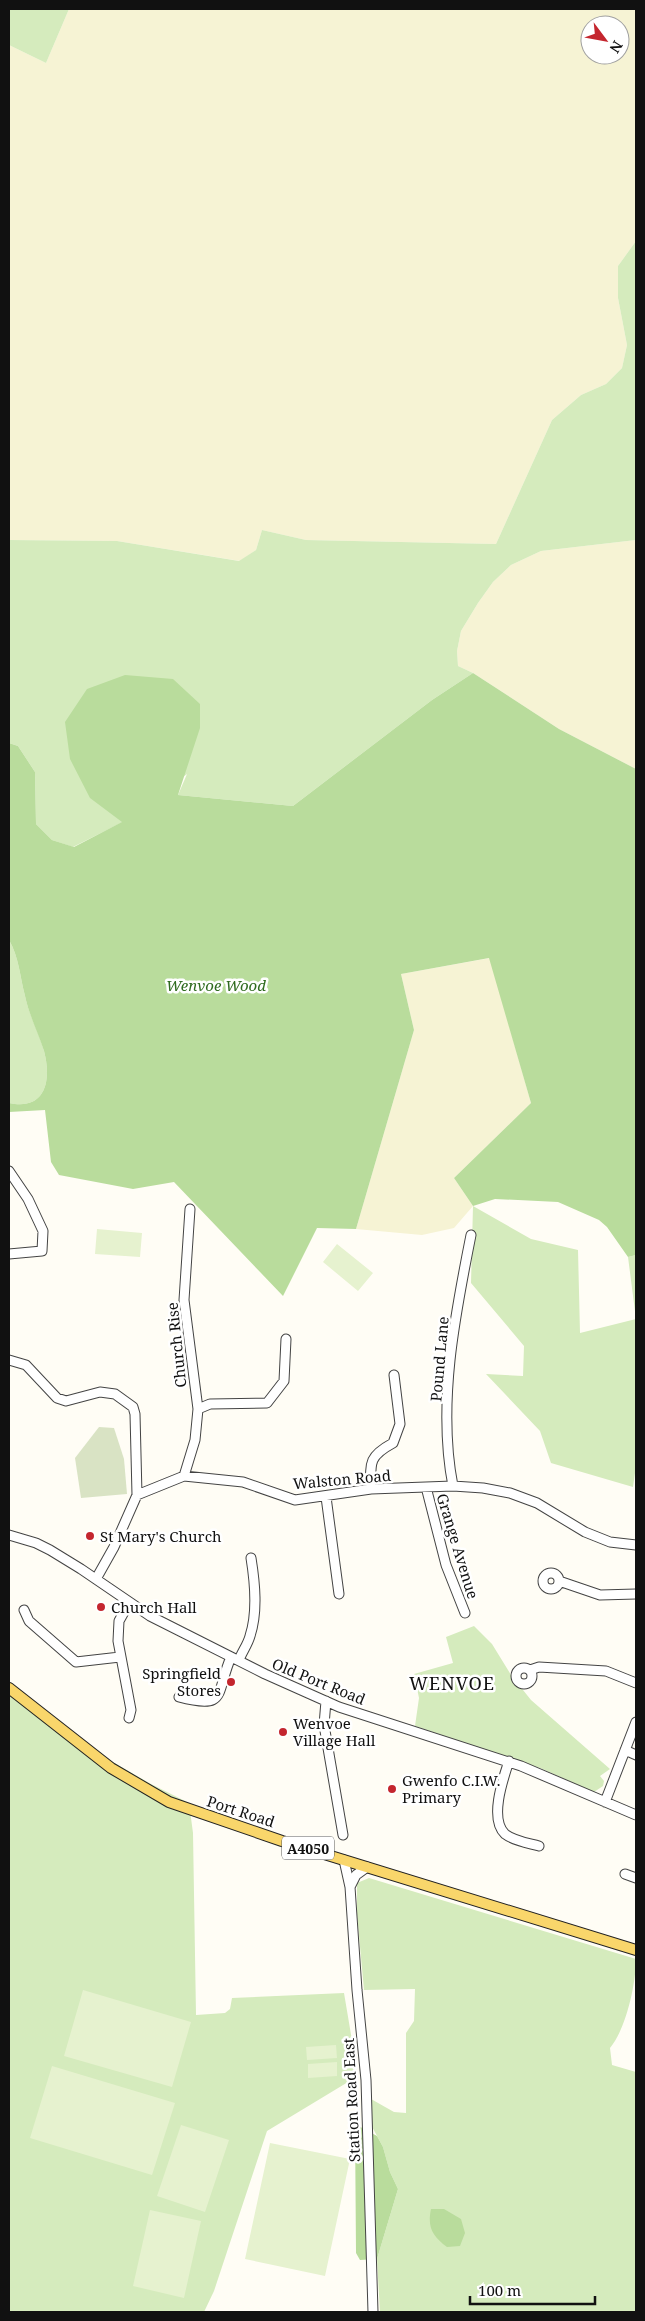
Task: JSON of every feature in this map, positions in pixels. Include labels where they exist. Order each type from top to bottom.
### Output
[{"type":"main road","name":"Port Road","points":[[9,1688],[100,1760],[155,1795],[222,1821],[636,1950]]},
{"type":"street","points":[[9,1171],[28,1199],[43,1231],[42,1251],[9,1254]]},
{"type":"street","name":"Church Rise","points":[[184,1476],[195,1440],[198,1409],[184,1300],[190,1209]]},
{"type":"street","name":"Pound Lane","points":[[454,1486],[448,1457],[450,1369],[460,1288],[471,1235]]},
{"type":"street","points":[[198,1409],[210,1404],[267,1403],[284,1381],[286,1339]]},
{"type":"street","points":[[9,1360],[26,1365],[57,1398],[66,1401],[100,1392],[115,1394],[133,1407],[135,1414],[137,1495],[114,1547],[96,1579]]},
{"type":"street","points":[[371,1489],[370,1468],[376,1452],[393,1443],[400,1424],[394,1375]]},
{"type":"street","name":"Walston Road","points":[[137,1495],[184,1476],[244,1482],[295,1500],[371,1489],[454,1486],[483,1488],[510,1493],[537,1503],[585,1532],[610,1542],[636,1545]]},
{"type":"street","name":"Grange Avenue","points":[[426,1487],[446,1565],[465,1613]]},
{"type":"street","points":[[326,1497],[339,1594]]},
{"type":"street","name":"Old Port Road","points":[[9,1535],[46,1548],[158,1620],[235,1659],[326,1701],[509,1761],[636,1815]]},
{"type":"street","points":[[179,1697],[201,1703],[212,1702],[218,1696],[235,1659],[250,1636],[254,1615],[254,1578],[251,1558]]},
{"type":"street","points":[[559,1581],[600,1595],[636,1594]]},
{"type":"street","points":[[129,1603],[119,1621],[118,1641],[131,1710],[129,1718]]},
{"type":"street","points":[[24,1610],[29,1622],[76,1662],[120,1657]]},
{"type":"street","points":[[530,1670],[539,1667],[606,1671],[636,1683]]},
{"type":"street","points":[[326,1701],[324,1725],[343,1835]]},
{"type":"street","points":[[605,1802],[636,1722]]},
{"type":"street","points":[[625,1750],[636,1755]]},
{"type":"street","points":[[509,1761],[497,1808],[498,1822],[506,1835],[538,1846]]},
{"type":"street","name":"Station Road East","points":[[344,1860],[350,1888],[366,2080],[373,2312]]},
{"type":"street","points":[[350,1888],[356,1875],[367,1867]]},
{"type":"street","points":[[625,1874],[636,1878]]},
{"type":"shaded area","points":[[69,9],[636,9],[636,241],[618,266],[618,298],[627,345],[622,368],[606,384],[581,395],[552,420],[496,544],[306,540],[262,530],[256,550],[240,561],[117,541],[9,540],[9,45],[46,63]]},
{"type":"shaded area","points":[[636,540],[636,769],[559,729],[473,673],[458,666],[457,651],[461,631],[478,603],[493,582],[511,565],[541,551]]},
{"type":"shaded area","points":[[490,958],[531,1103],[454,1178],[473,1206],[454,1228],[422,1235],[356,1229],[414,1030],[401,974]]},
{"type":"green space","points":[[9,9],[69,9],[46,63],[9,45]]},
{"type":"green space","points":[[636,241],[636,540],[541,551],[511,565],[493,582],[461,631],[457,651],[458,666],[473,673],[432,700],[293,806],[178,795],[187,774],[123,822],[73,847],[52,840],[36,824],[35,772],[18,746],[9,743],[9,540],[117,541],[239,561],[256,550],[262,530],[306,540],[496,544],[552,420],[581,395],[606,384],[622,368],[627,345],[618,298],[618,266]]},
{"type":"green space","name":"Wenvoe Wood","points":[[473,673],[559,729],[636,769],[636,1255],[628,1257],[607,1227],[599,1220],[558,1202],[495,1199],[473,1206],[454,1178],[531,1103],[489,958],[401,974],[414,1030],[356,1229],[317,1228],[283,1296],[174,1182],[133,1189],[59,1175],[51,1162],[45,1110],[9,1112],[9,1103],[21,1104],[38,1098],[46,1083],[47,1073],[44,1051],[29,1010],[17,960],[9,940],[9,743],[18,746],[35,772],[36,824],[52,840],[74,847],[122,822],[90,798],[70,759],[65,722],[87,689],[125,675],[173,679],[200,704],[200,728],[178,795],[293,806],[432,700]]},
{"type":"green space","points":[[9,940],[17,960],[27,1003],[44,1051],[47,1073],[46,1083],[38,1098],[21,1104],[9,1103]]},
{"type":"green space","points":[[473,1206],[531,1239],[578,1250],[580,1333],[636,1319],[636,1466],[633,1487],[551,1463],[540,1431],[486,1374],[523,1376],[524,1346],[471,1283]]},
{"type":"green space","points":[[97,1229],[142,1233],[140,1257],[95,1254]]},
{"type":"green space","points":[[337,1244],[373,1273],[358,1291],[323,1262]]},
{"type":"green space","points":[[636,1255],[636,1319],[628,1257]]},
{"type":"green space","points":[[99,1427],[114,1428],[124,1459],[127,1494],[81,1498],[75,1458]]},
{"type":"green space","points":[[474,1626],[492,1644],[511,1675],[531,1700],[610,1769],[600,1776],[604,1781],[603,1786],[594,1792],[540,1768],[415,1726],[419,1698],[414,1674],[453,1663],[446,1637]]},
{"type":"green space","points":[[9,1684],[92,1750],[151,1784],[189,1803],[193,1833],[196,2015],[225,2013],[230,2009],[232,1998],[344,1993],[358,2076],[267,2131],[214,2291],[204,2312],[9,2312]]},
{"type":"green space","points":[[369,1878],[636,1959],[629,2006],[621,2030],[610,2048],[612,2065],[636,2072],[636,2312],[380,2312],[377,2259],[398,2189],[390,2172],[383,2147],[370,2123],[371,2099],[394,2112],[406,2113],[406,2033],[414,2021],[415,1989],[364,1990],[357,1914],[357,1883]]},
{"type":"green space","points":[[83,1990],[191,2022],[172,2087],[64,2056]]},
{"type":"green space","points":[[336,2045],[337,2058],[307,2060],[306,2047]]},
{"type":"green space","points":[[337,2062],[337,2076],[308,2078],[308,2064]]},
{"type":"green space","points":[[52,2066],[175,2103],[152,2175],[30,2138]]},
{"type":"green space","points":[[355,2124],[377,2136],[383,2147],[390,2172],[398,2189],[377,2259],[360,2260],[356,2253]]},
{"type":"green space","points":[[181,2125],[229,2140],[205,2212],[157,2196]]},
{"type":"green space","points":[[270,2143],[350,2159],[325,2276],[245,2259]]},
{"type":"green space","points":[[431,2209],[444,2209],[461,2219],[465,2233],[460,2246],[447,2247],[438,2239],[432,2231],[430,2221]]},
{"type":"green space","points":[[150,2210],[201,2221],[184,2298],[133,2286]]},
{"type":"place","name":"St Mary's Church","points":[[90,1536]]},
{"type":"place","name":"Church Hall","points":[[101,1607]]},
{"type":"place","name":"Springfield Stores","points":[[231,1682]]},
{"type":"place","name":"Wenvoe Village Hall","points":[[283,1732]]},
{"type":"place","name":"Gwenfo C.I.W. Primary","points":[[392,1789]]},
{"type":"district","name":"WENVOE","points":[[452,1683]]}]
